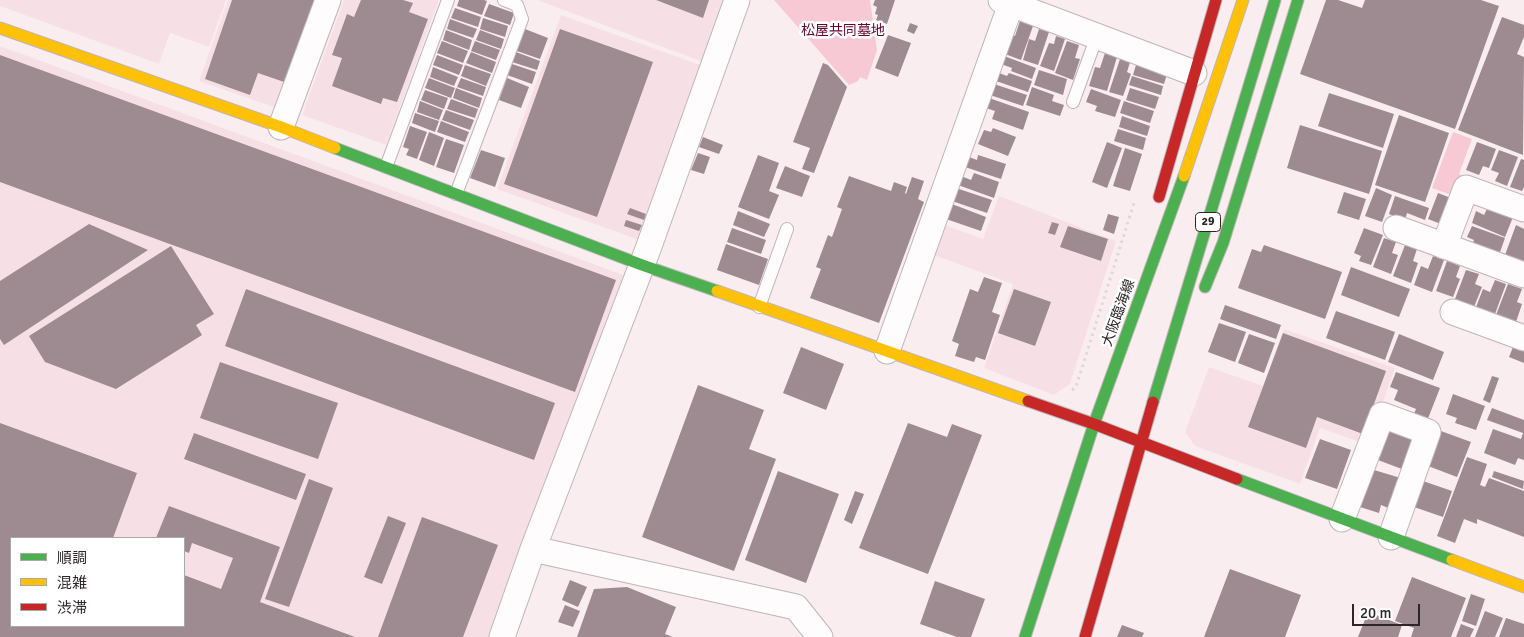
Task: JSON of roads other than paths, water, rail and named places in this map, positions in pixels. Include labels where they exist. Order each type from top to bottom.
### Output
[{"type":"main road","points":[[1156,206],[1216,0]]},
{"type":"main road","name":"大阪臨海線","points":[[1024,637],[1094,424],[1179,192],[1243,0]]},
{"type":"main road","name":"29","points":[[1141,444],[1275,0]]},
{"type":"main road","points":[[1200,298],[1223,243],[1298,0]]},
{"type":"main road","points":[[0,28],[281,128],[642,265],[1094,424],[1141,444],[1524,587]]},
{"type":"main road","points":[[1094,424],[1140,263]]},
{"type":"main road","points":[[1085,637],[1141,444],[1186,334]]},
{"type":"street","points":[[281,128],[328,0]]},
{"type":"street","points":[[502,637],[533,548],[642,265],[737,0]]},
{"type":"street","points":[[887,351],[1006,2],[1194,73]]},
{"type":"street","points":[[1444,246],[1466,188],[1524,209]]},
{"type":"street","points":[[1396,228],[1524,275]]},
{"type":"street","points":[[1453,312],[1524,338]]},
{"type":"street","points":[[1342,519],[1382,415],[1428,432],[1391,537]]},
{"type":"street","points":[[533,548],[796,607],[820,637]]},
{"type":"lane","points":[[386,167],[448,0]]},
{"type":"lane","points":[[456,194],[522,19],[517,5],[504,0]]},
{"type":"lane","points":[[1073,102],[1097,36]]},
{"type":"lane","points":[[760,307],[787,229]]},
{"type":"park label","name":"松屋共同墓地","points":[[843,31]]}]
